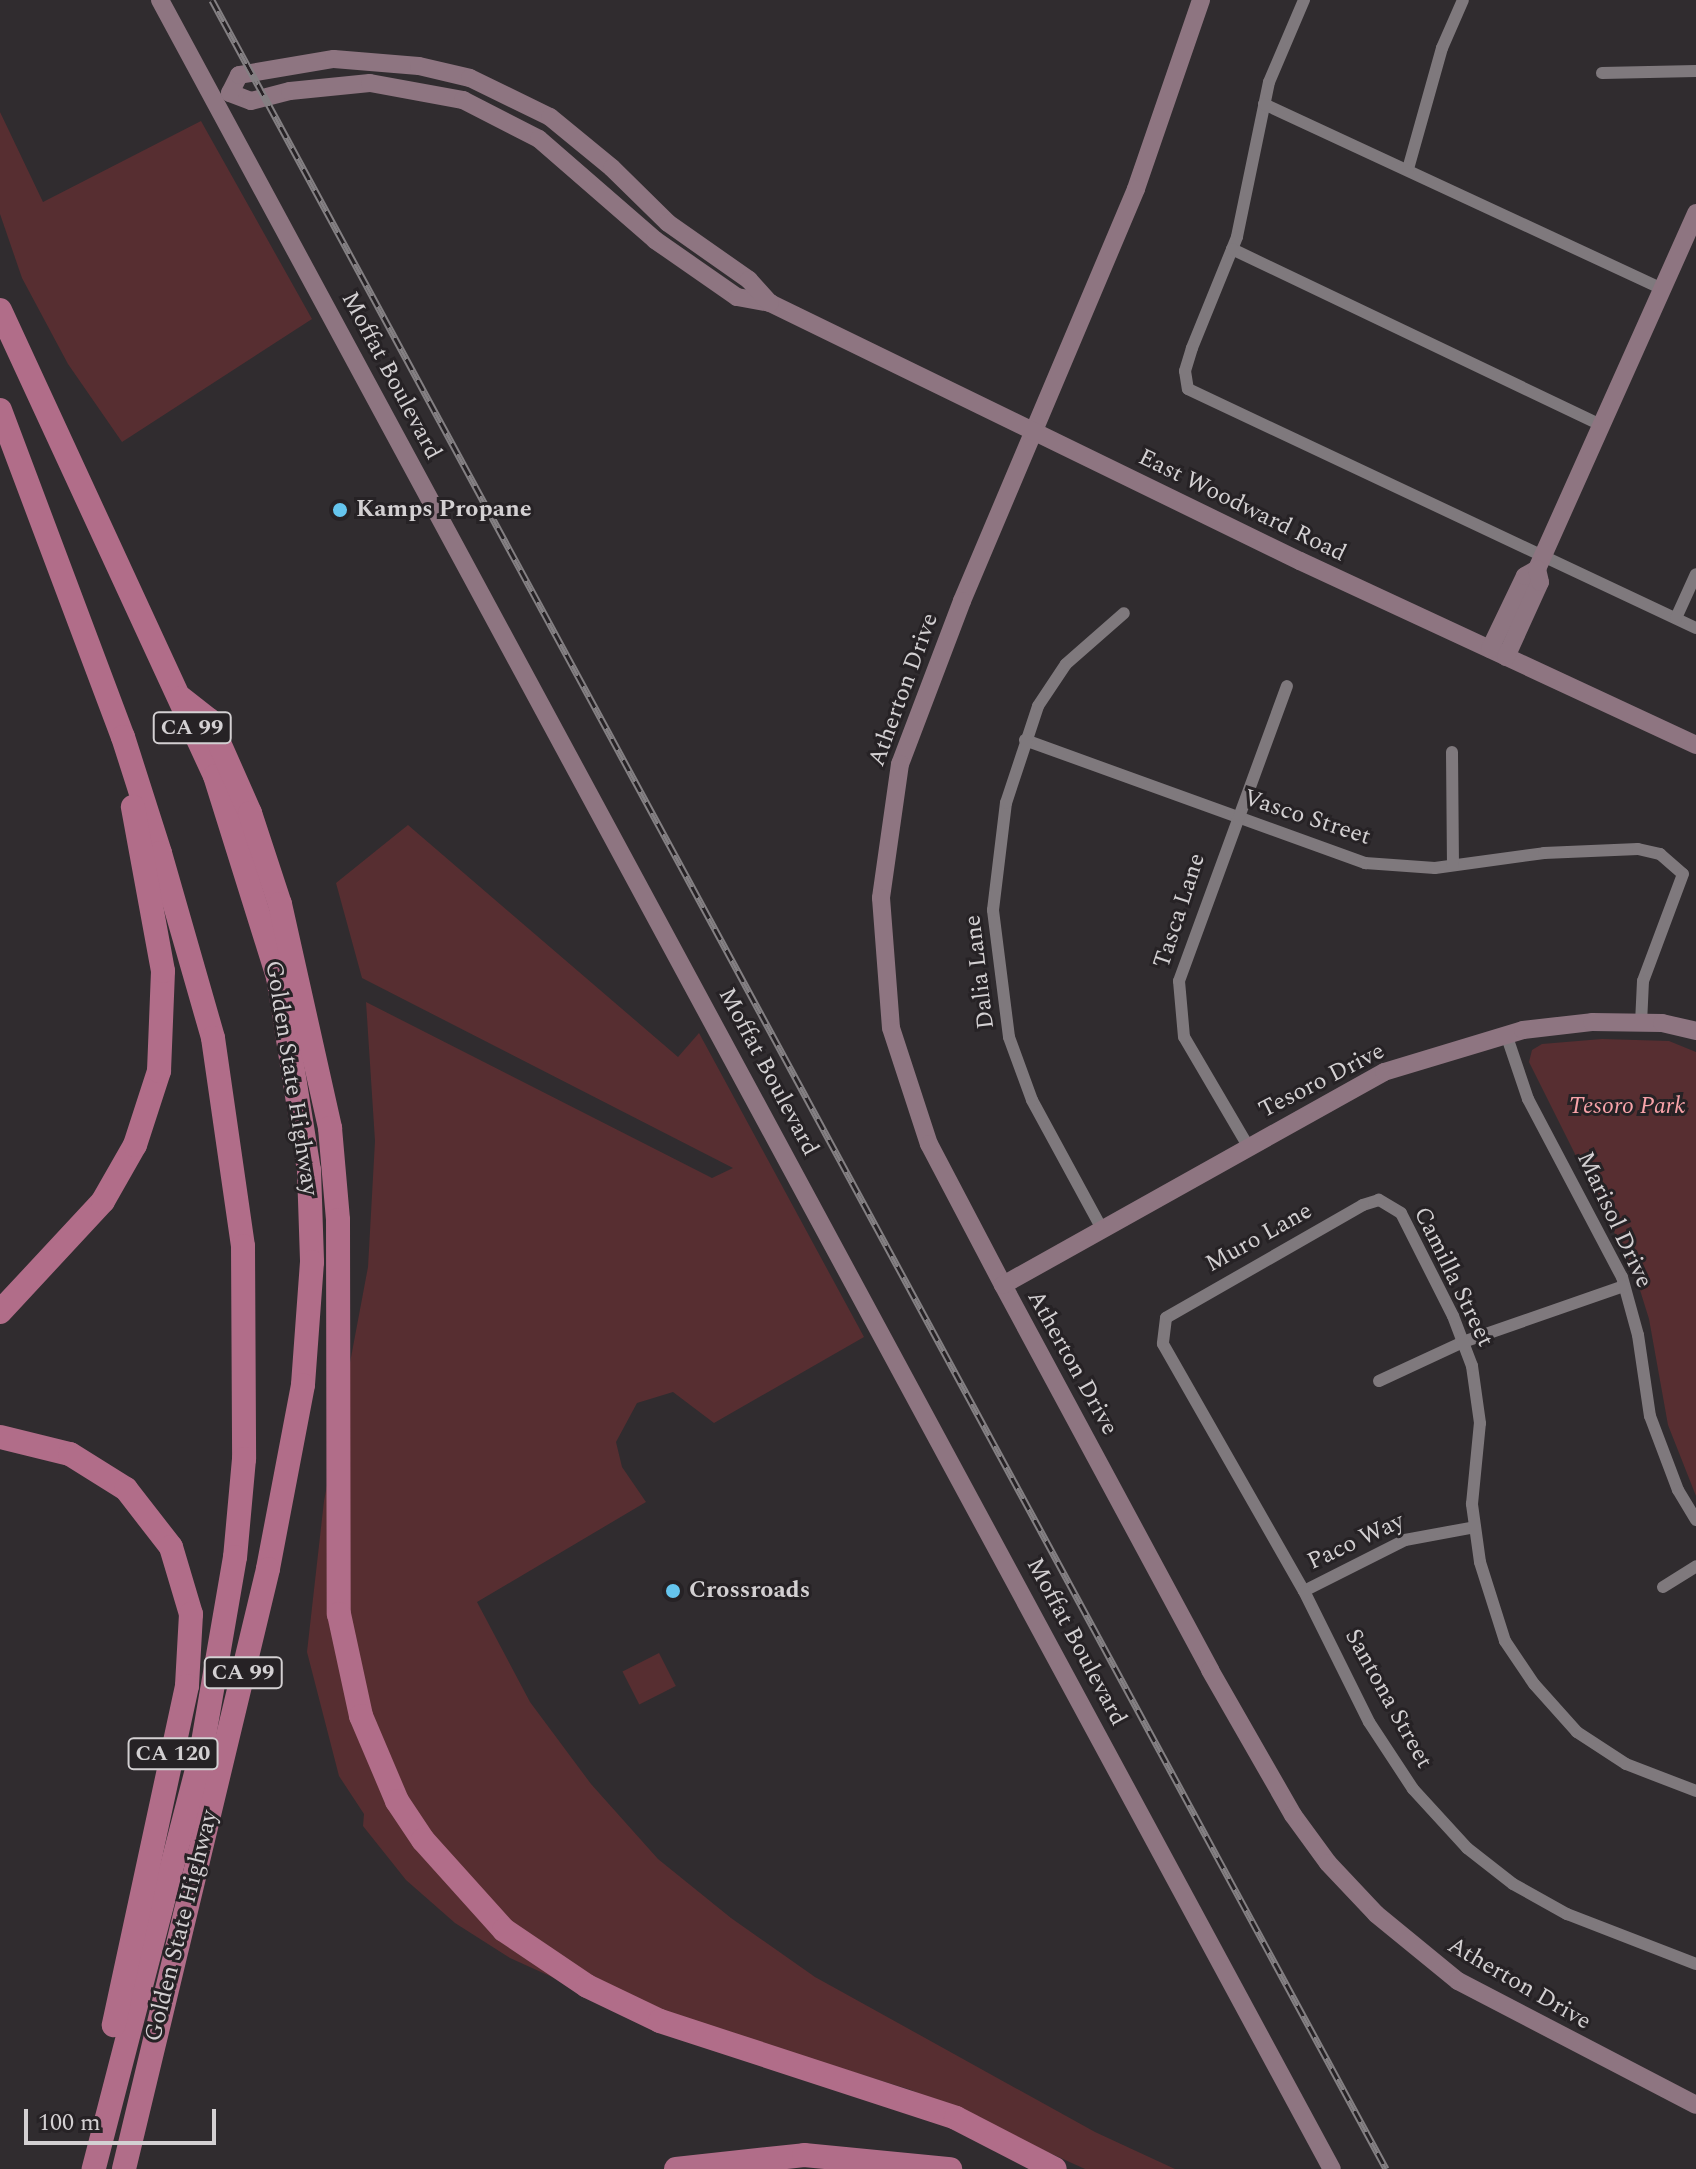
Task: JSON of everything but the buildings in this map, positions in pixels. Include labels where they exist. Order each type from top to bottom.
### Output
[{"type":"highway","name":"Golden State Highway","points":[[0,310],[215,776],[278,977],[309,1170],[312,1262],[303,1385],[268,1569],[124,2169]]},
{"type":"highway","name":"Golden State Highway","points":[[0,410],[123,737],[213,1038],[227,1114],[243,1246],[244,1459],[235,1557],[201,1754],[94,2169]]},
{"type":"highway","points":[[176,694],[209,720],[250,813],[280,904],[330,1128],[338,1220],[339,1614],[361,1716],[397,1801],[423,1840],[504,1930],[587,1986],[660,2021],[956,2118],[1055,2169]]},
{"type":"highway","points":[[0,1312],[103,1201],[135,1145],[159,1071],[163,971],[123,737]]},
{"type":"highway","name":"CA 120","points":[[0,1437],[70,1454],[126,1489],[171,1547],[191,1614],[187,1686],[80,2169]]},
{"type":"highway","points":[[676,2169],[804,2155],[908,2161],[950,2169]]},
{"type":"street","name":"Moffat Boulevard","points":[[160,0],[222,97],[1332,2169]]},
{"type":"street","name":"Atherton Drive","points":[[1201,0],[1136,189],[1037,434],[962,601],[900,764],[881,898],[891,1028],[909,1092],[929,1144],[1210,1670],[1293,1815],[1328,1863],[1376,1914],[1458,1981],[1696,2105]]},
{"type":"street","points":[[1304,0],[1264,104],[1232,249],[1192,348],[1188,389],[1539,563],[1696,628]]},
{"type":"street","points":[[1408,169],[1442,48],[1463,0]]},
{"type":"street","name":"East Woodward Road","points":[[770,303],[749,280],[668,223],[612,168],[550,117],[470,78],[419,66],[334,59],[239,75],[222,97],[251,101],[290,91],[370,83],[463,100],[539,139],[695,272],[737,297],[770,303],[1037,434],[1696,745]]},
{"type":"street","points":[[1602,73],[1696,71]]},
{"type":"street","points":[[1264,104],[1662,289]]},
{"type":"street","points":[[1498,653],[1540,582],[1539,563],[1696,213]]},
{"type":"street","points":[[1232,249],[1601,425]]},
{"type":"street","points":[[1676,618],[1696,574]]},
{"type":"street","name":"Dalia Lane","points":[[1102,1229],[1032,1100],[1000,990],[993,910],[996,858],[1025,740],[1038,706],[1066,664],[1124,613]]},
{"type":"street","name":"Tasca Lane","points":[[1248,1146],[1196,1063],[1179,1009],[1184,956],[1287,686]]},
{"type":"street","name":"Vasco Street","points":[[1025,740],[1365,863],[1453,865],[1544,853],[1638,849],[1660,854],[1680,867],[1678,893],[1658,931],[1643,981],[1641,1023]]},
{"type":"street","points":[[1452,752],[1453,865]]},
{"type":"street","name":"Tesoro Drive","points":[[1003,1285],[1384,1072],[1506,1034],[1592,1022],[1641,1023],[1696,1031]]},
{"type":"street","name":"Marisol Drive","points":[[1506,1034],[1528,1099],[1624,1286],[1650,1416],[1678,1490],[1696,1520]]},
{"type":"street","name":"Muro Lane","points":[[1161,1335],[1166,1318],[1190,1301],[1363,1205],[1379,1200],[1392,1206]]},
{"type":"street","name":"Camilla Street","points":[[1392,1206],[1401,1213],[1463,1342],[1480,1423],[1472,1504],[1475,1527],[1480,1562],[1505,1641],[1561,1718],[1626,1764],[1696,1791]]},
{"type":"street","points":[[1379,1381],[1463,1342],[1624,1286]]},
{"type":"street","name":"Santona Street","points":[[1161,1335],[1304,1591],[1369,1722],[1413,1789],[1467,1848],[1513,1884],[1567,1914],[1696,1964]]},
{"type":"street","name":"Paco Way","points":[[1304,1591],[1405,1540],[1475,1527]]},
{"type":"street","points":[[1663,1587],[1696,1566]]},
{"type":"green space","points":[[0,112],[43,202],[201,121],[312,319],[122,442],[68,364],[22,278],[0,214]]},
{"type":"green space","points":[[408,825],[678,1057],[699,1033],[864,1337],[714,1423],[673,1392],[637,1403],[616,1442],[622,1467],[646,1502],[477,1602],[530,1702],[591,1784],[658,1859],[731,1918],[815,1977],[1095,2132],[1175,2169],[1085,2169],[911,2090],[563,1982],[510,1958],[455,1923],[406,1880],[363,1826],[364,1814],[339,1776],[307,1652],[324,1501],[368,1267],[375,1141],[366,1002],[712,1178],[733,1168],[362,978],[336,883]]},
{"type":"green space","name":"Tesoro Park","points":[[1602,1039],[1669,1041],[1696,1052],[1696,1496],[1668,1425],[1649,1319],[1635,1274],[1529,1062],[1532,1050],[1542,1044]]},
{"type":"green space","points":[[659,1653],[676,1686],[639,1705],[622,1672]]},
{"type":"railway","points":[[212,0],[1386,2169]]},
{"type":"place","name":"Kamps Propane","points":[[340,510]]},
{"type":"place","name":"Crossroads","points":[[673,1591]]}]
